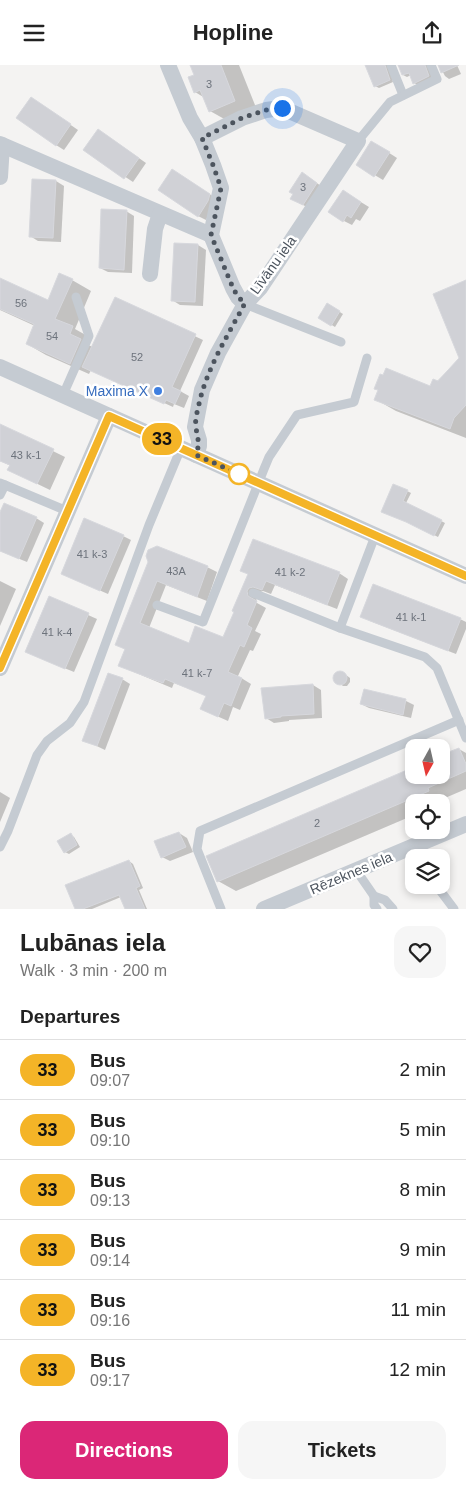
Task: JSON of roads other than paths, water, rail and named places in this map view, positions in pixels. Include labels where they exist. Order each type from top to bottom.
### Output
[{"type":"street","points":[[168,65],[190,118],[202,138],[221,188],[211,235],[233,288],[238,297],[245,303]]},
{"type":"street","points":[[202,138],[242,118],[266,110],[282,108],[358,141]]},
{"type":"street","name":"Līvānu iela","points":[[196,455],[199,440],[195,427],[202,390],[218,353],[245,303],[260,288],[358,141]]},
{"type":"street","points":[[0,177],[1,144],[211,235]]},
{"type":"street","points":[[150,273],[155,229],[160,214]]},
{"type":"street","points":[[0,367],[466,575]]},
{"type":"street","points":[[0,668],[109,416]]},
{"type":"street","name":"Rēzeknes iela","points":[[422,849],[466,824]]},
{"type":"street","name":"Rēzeknes iela","points":[[264,909],[356,870],[405,856]]},
{"type":"lane","points":[[391,65],[403,95]]},
{"type":"lane","points":[[358,141],[390,101],[437,79],[431,65]]},
{"type":"lane","points":[[63,395],[89,336],[76,297]]},
{"type":"lane","points":[[245,303],[341,342]]},
{"type":"lane","points":[[158,605],[203,622],[269,457],[297,415],[354,402],[367,358]]},
{"type":"lane","points":[[0,847],[37,755],[47,741],[70,723],[84,702],[148,525],[181,448]]},
{"type":"lane","points":[[0,495],[2,483],[67,511]]},
{"type":"lane","points":[[340,628],[375,535]]},
{"type":"lane","points":[[253,593],[340,628],[425,657],[437,668],[466,738]]},
{"type":"lane","points":[[221,909],[197,849],[200,831],[459,721]]},
{"type":"lane","points":[[356,870],[374,896],[374,905],[377,909]]},
{"type":"lane","points":[[443,894],[454,909]]},
{"type":"lane","points":[[374,896],[385,900],[393,909]]},
{"type":"place","name":"Maxima X","points":[[158,391]]}]
